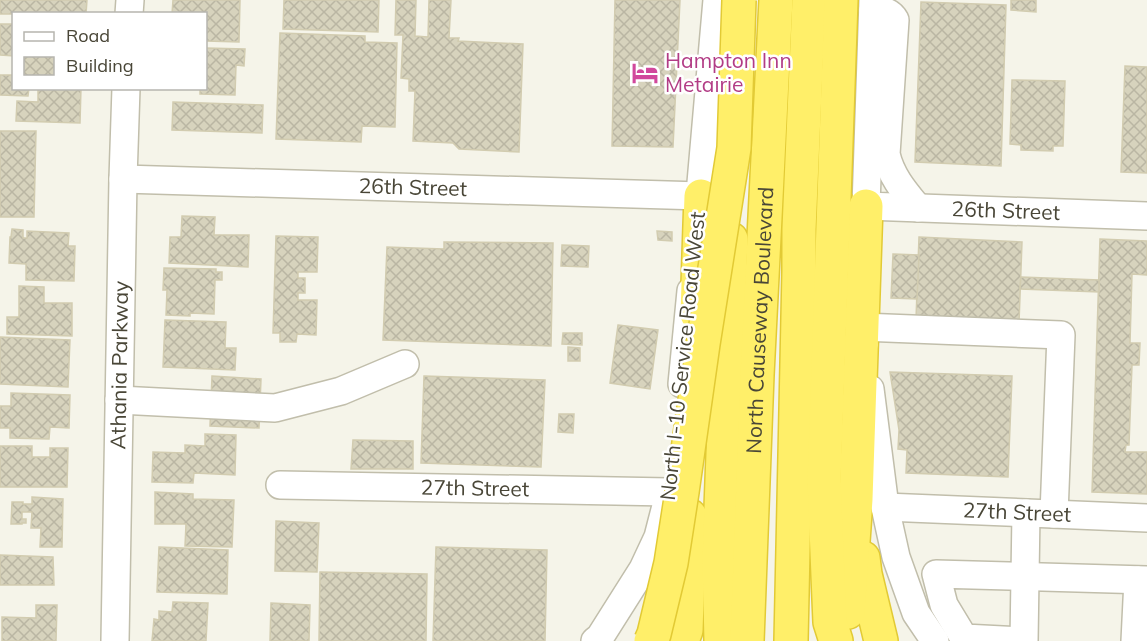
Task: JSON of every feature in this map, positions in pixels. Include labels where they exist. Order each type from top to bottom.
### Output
[{"type":"highway","points":[[731,0],[748,158],[757,375]]},
{"type":"highway","points":[[721,641],[719,562],[739,0]]},
{"type":"highway","name":"North Causeway Boulevard","points":[[747,641],[757,375],[776,0]]},
{"type":"highway","name":"North Causeway Boulevard","points":[[791,641],[799,229],[809,0]]},
{"type":"highway","points":[[836,641],[830,622],[824,482],[841,0]]},
{"type":"highway","points":[[651,641],[671,563],[734,147]]},
{"type":"highway","points":[[682,641],[686,630],[700,196]]},
{"type":"highway","points":[[866,206],[862,327],[871,503],[865,574],[881,641]]},
{"type":"highway","points":[[846,641],[871,503]]},
{"type":"street","points":[[700,196],[717,0]]},
{"type":"street","points":[[866,206],[873,5],[892,15],[895,20],[886,154],[888,166],[894,178],[918,208]]},
{"type":"street","name":"Athania Parkway","points":[[115,641],[126,90]]},
{"type":"street","name":"26th Street","points":[[123,179],[700,196]]},
{"type":"street","name":"North I-10 Service Road West","points":[[595,641],[600,637],[643,568],[658,537],[669,492],[674,470],[700,196]]},
{"type":"street","name":"26th Street","points":[[866,206],[1147,216]]},
{"type":"street","points":[[862,327],[1061,335],[1054,514]]},
{"type":"street","points":[[119,400],[274,408],[341,391],[405,364]]},
{"type":"street","name":"27th Street","points":[[280,485],[669,492]]},
{"type":"street","points":[[871,503],[896,557],[916,613],[935,641]]},
{"type":"street","name":"27th Street","points":[[871,503],[1147,518]]},
{"type":"street","points":[[1026,513],[1025,576],[1023,641],[964,638],[944,605],[936,574],[1025,576],[1142,580],[1136,641]]},
{"type":"building","points":[[0,0],[87,0],[86,12],[0,14]]},
{"type":"building","points":[[173,0],[240,0],[239,42],[207,41],[207,12],[172,12]]},
{"type":"building","points":[[284,0],[379,0],[378,32],[283,29]]},
{"type":"building","points":[[396,0],[416,0],[415,36],[428,37],[429,0],[451,0],[449,38],[459,38],[458,41],[523,44],[519,152],[459,149],[453,143],[413,141],[415,91],[409,91],[409,79],[401,78],[403,35],[395,35]]},
{"type":"building","name":"Hampton Inn Metairie","points":[[615,0],[680,0],[673,147],[612,146]]},
{"type":"building","points":[[1011,0],[1036,0],[1036,12],[1011,10]]},
{"type":"building","points":[[921,2],[1006,5],[1001,166],[915,162]]},
{"type":"building","points":[[0,24],[12,24],[12,56],[0,55]]},
{"type":"building","points":[[280,33],[365,36],[365,42],[397,43],[395,127],[362,126],[361,142],[276,139]]},
{"type":"building","points":[[207,48],[245,49],[244,66],[236,65],[235,95],[200,94],[200,90],[207,90]]},
{"type":"building","points":[[1125,66],[1147,67],[1147,173],[1121,172]]},
{"type":"building","points":[[0,75],[12,75],[12,90],[29,90],[28,96],[0,95]]},
{"type":"building","points":[[1012,80],[1065,81],[1063,146],[1053,146],[1053,151],[1021,150],[1021,145],[1010,144]]},
{"type":"building","points":[[38,90],[81,90],[80,123],[16,121],[17,101],[38,102]]},
{"type":"building","points":[[173,102],[263,105],[262,133],[172,130]]},
{"type":"building","points":[[0,131],[36,131],[34,217],[0,217]]},
{"type":"building","points":[[182,216],[215,217],[214,235],[249,235],[248,267],[169,263],[170,237],[181,237]]},
{"type":"building","points":[[12,229],[23,230],[23,238],[27,238],[27,231],[69,233],[68,246],[75,246],[74,281],[26,280],[26,264],[9,263]]},
{"type":"building","points":[[657,231],[672,232],[672,241],[658,240]]},
{"type":"building","points":[[276,236],[318,237],[317,272],[298,272],[298,278],[305,278],[305,293],[298,293],[298,300],[317,300],[316,335],[297,334],[296,342],[280,342],[280,333],[273,333]]},
{"type":"building","points":[[919,237],[1022,242],[1019,323],[916,319]]},
{"type":"building","points":[[1100,239],[1147,241],[1147,275],[1132,274],[1130,343],[1140,343],[1139,365],[1132,365],[1129,445],[1126,445],[1125,452],[1147,452],[1147,494],[1092,492]]},
{"type":"building","points":[[444,242],[553,243],[551,346],[383,340],[387,247],[444,249]]},
{"type":"building","points":[[562,245],[589,246],[588,267],[561,266]]},
{"type":"building","points":[[893,254],[919,255],[917,299],[891,298]]},
{"type":"building","points":[[164,268],[216,269],[216,272],[222,272],[222,280],[215,280],[214,314],[166,315],[167,290],[163,290]]},
{"type":"building","points":[[1021,277],[1099,280],[1099,292],[1020,289]]},
{"type":"building","points":[[19,286],[44,287],[44,303],[72,303],[72,336],[7,334],[7,317],[19,317]]},
{"type":"building","points":[[165,320],[226,322],[225,348],[236,348],[235,370],[163,367]]},
{"type":"building","points":[[618,325],[658,330],[650,389],[610,383]]},
{"type":"building","points":[[563,333],[582,333],[582,345],[562,344]]},
{"type":"building","points":[[0,337],[70,340],[68,387],[0,384]]},
{"type":"building","points":[[568,347],[580,348],[580,361],[568,361]]},
{"type":"building","points":[[890,372],[1012,376],[1008,477],[906,473],[907,450],[898,449],[899,430]]},
{"type":"building","points":[[212,376],[261,379],[259,428],[210,426]]},
{"type":"building","points":[[424,376],[545,380],[541,467],[421,463]]},
{"type":"building","points":[[11,393],[70,395],[69,428],[50,427],[49,439],[10,438],[10,428],[0,428],[0,406],[11,406]]},
{"type":"building","points":[[559,414],[574,414],[573,433],[558,432]]},
{"type":"building","points":[[205,434],[236,435],[235,475],[194,473],[193,483],[152,482],[153,452],[185,453],[185,445],[205,446]]},
{"type":"building","points":[[353,440],[413,441],[413,469],[351,469]]},
{"type":"building","points":[[0,446],[32,446],[32,457],[50,457],[50,448],[68,448],[67,487],[0,487]]},
{"type":"building","points":[[155,492],[193,494],[193,499],[234,500],[232,547],[185,546],[186,524],[155,524]]},
{"type":"building","points":[[32,497],[63,499],[62,547],[40,547],[41,528],[31,528],[32,512],[22,512],[22,519],[26,519],[26,523],[11,524],[12,502],[32,504]]},
{"type":"building","points":[[276,521],[319,523],[317,572],[275,571]]},
{"type":"building","points":[[159,547],[228,550],[227,594],[157,592]]},
{"type":"building","points":[[436,547],[547,550],[545,641],[433,641]]},
{"type":"building","points":[[0,555],[53,557],[54,585],[0,585]]},
{"type":"building","points":[[320,572],[427,574],[426,641],[319,641]]},
{"type":"building","points":[[173,602],[208,603],[206,641],[152,641],[154,619],[159,620],[159,611],[172,612]]},
{"type":"building","points":[[271,603],[310,605],[309,641],[270,641]]},
{"type":"building","points":[[36,605],[57,605],[56,641],[2,641],[2,617],[36,618]]},
{"type":"place","name":"Hampton Inn Metairie","points":[[645,73]]}]
